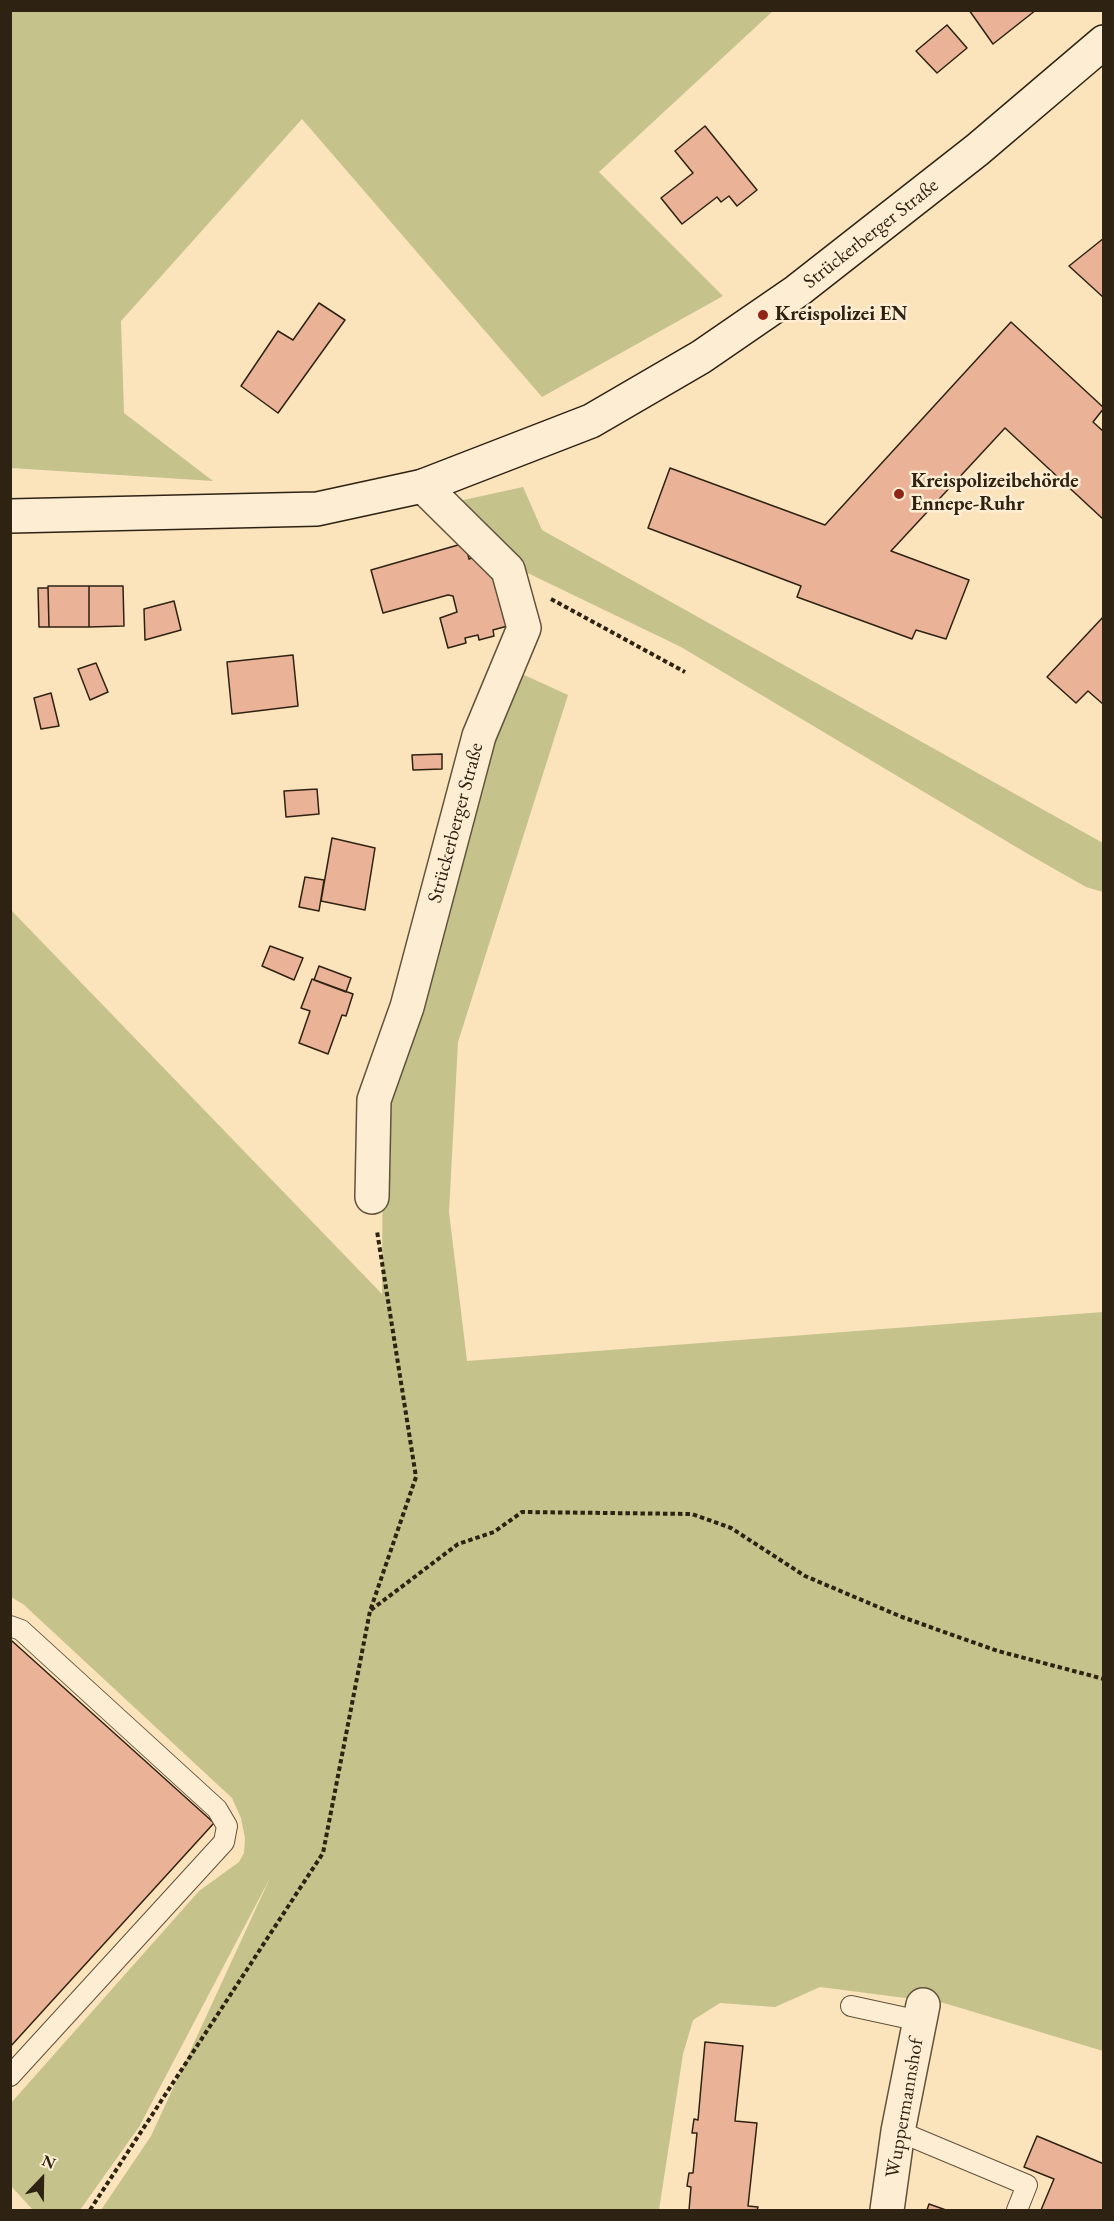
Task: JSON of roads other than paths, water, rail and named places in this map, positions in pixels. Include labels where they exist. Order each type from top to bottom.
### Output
[{"type":"main road","name":"Strückerberger Straße","points":[[10,516],[317,509],[423,486],[591,421],[701,357],[798,291],[977,150],[1104,42]]},
{"type":"main road","name":"Strückerberger Straße","points":[[372,1197],[374,1100],[407,1007],[479,736],[524,628],[508,570],[423,486]]},
{"type":"main road","name":"Wuppermannshof","points":[[887,2211],[898,2131],[922,2013]]},
{"type":"lane","points":[[10,1626],[21,1630],[217,1809],[227,1826],[224,1842],[10,2076]]},
{"type":"lane","points":[[851,2007],[922,2013]]},
{"type":"lane","points":[[898,2131],[1027,2185],[1017,2211]]},
{"type":"place","name":"Kreispolizei EN","points":[[763,315]]},
{"type":"place","name":"Kreispolizeibehörde Ennepe-Ruhr","points":[[899,494]]}]
